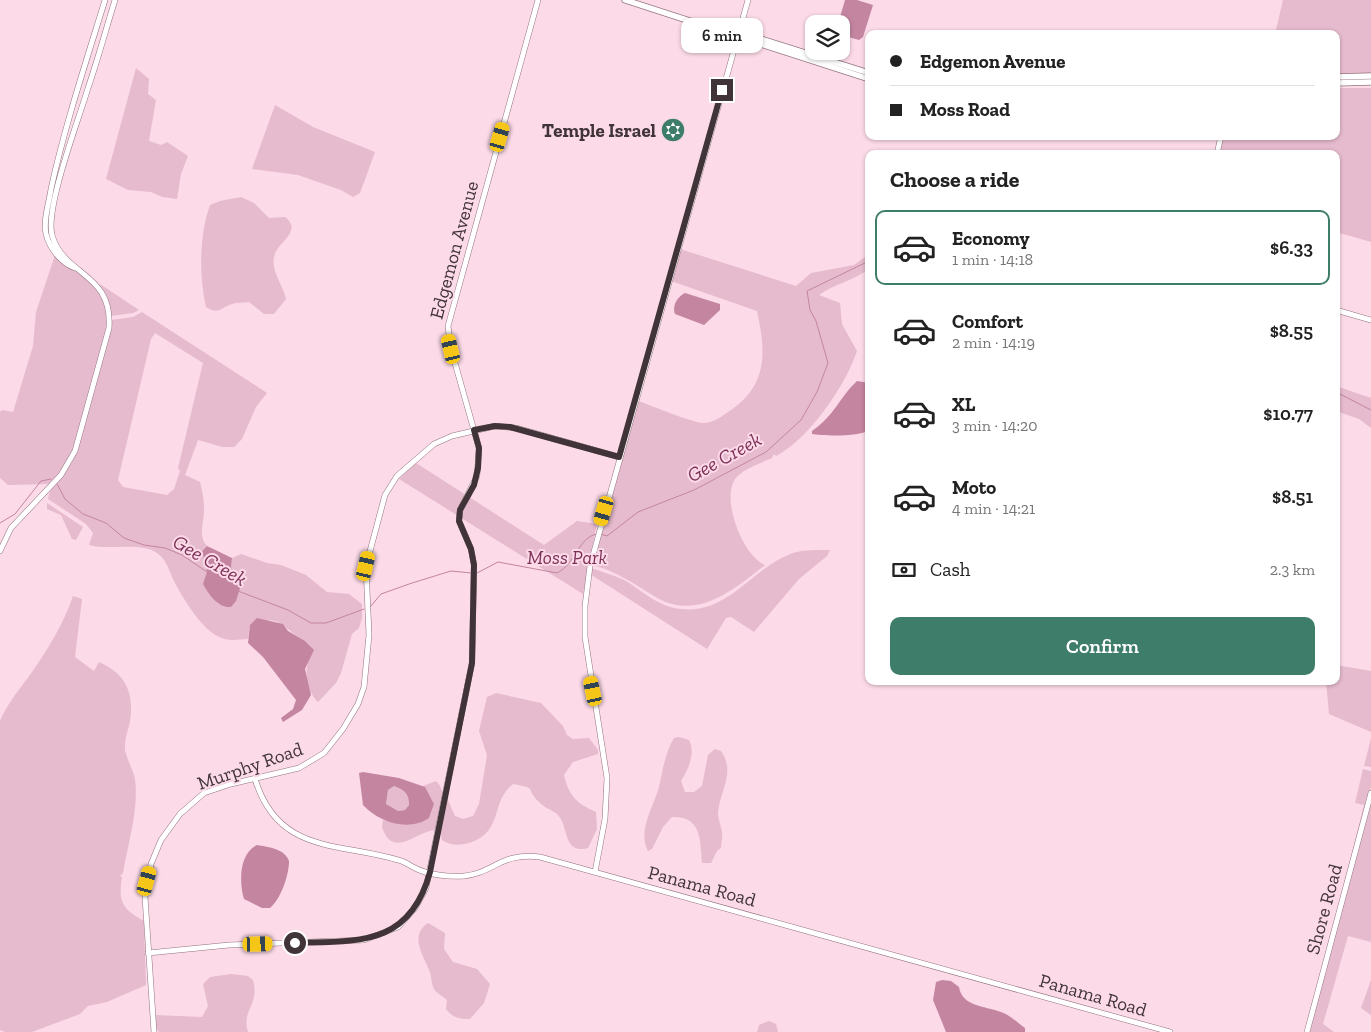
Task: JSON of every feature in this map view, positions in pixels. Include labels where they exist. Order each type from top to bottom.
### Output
[{"type":"main road","points":[[625,0],[738,35],[751,36],[865,72]]},
{"type":"main road","points":[[738,35],[750,42],[865,78]]},
{"type":"main road","points":[[850,73],[857,69]]},
{"type":"main road","points":[[1340,77],[1371,76]]},
{"type":"main road","points":[[1348,83],[1358,77]]},
{"type":"main road","points":[[1340,83],[1371,82]]},
{"type":"street","points":[[78,269],[69,266],[52,248],[46,234],[46,223],[57,162],[104,0]]},
{"type":"street","points":[[0,551],[4,538],[15,522],[68,465],[75,451],[109,328],[110,316],[105,296],[98,285],[78,269],[56,245],[51,223],[64,162],[115,0]]},
{"type":"street","name":"Edgemon Avenue","points":[[148,952],[229,945],[351,941],[380,936],[398,927],[415,908],[426,888],[472,663],[474,565],[471,549],[459,521],[460,510],[474,485],[478,468],[479,448],[451,349],[448,326],[538,0]]},
{"type":"street","points":[[595,872],[607,793],[604,753],[585,637],[588,579],[596,539],[748,0]]},
{"type":"street","points":[[1340,311],[1371,320]]},
{"type":"street","name":"Murphy Road","points":[[154,1032],[145,891],[161,840],[180,814],[204,794],[300,768],[314,760],[332,744],[342,729],[358,704],[364,687],[369,635],[366,566],[385,495],[397,476],[426,449],[442,440],[495,426],[510,427],[619,457]]},
{"type":"street","name":"Panama Road","points":[[255,779],[272,815],[294,834],[308,840],[400,860],[420,870],[464,876],[503,860],[522,855],[540,857],[1170,1032]]},
{"type":"street","name":"Shore Road","points":[[1307,1032],[1371,793]]},
{"type":"green space","points":[[1283,0],[1371,0],[1371,74],[1340,75],[1340,30],[1276,30]]},
{"type":"green space","points":[[136,68],[149,79],[148,94],[156,100],[149,141],[161,145],[167,142],[188,156],[181,174],[177,199],[162,197],[151,192],[128,190],[106,179]]},
{"type":"green space","points":[[1340,88],[1371,88],[1371,242],[1340,233],[1340,150],[1220,150],[1222,140],[1340,140]]},
{"type":"green space","points":[[275,105],[313,127],[375,152],[360,193],[353,197],[341,190],[298,175],[252,169]]},
{"type":"green space","points":[[241,197],[254,203],[269,218],[285,217],[292,227],[274,257],[274,268],[286,299],[274,314],[264,314],[249,302],[234,303],[217,311],[206,307],[202,282],[201,256],[206,217],[210,205]]},
{"type":"green space","points":[[680,249],[796,286],[811,273],[854,265],[865,257],[865,272],[819,295],[840,303],[842,324],[857,351],[852,365],[835,395],[801,438],[776,456],[774,454],[772,458],[742,472],[735,479],[731,488],[731,500],[736,526],[749,551],[757,560],[765,565],[740,584],[713,600],[684,606],[669,603],[617,574],[592,565],[638,401],[689,420],[703,423],[711,422],[724,415],[743,400],[758,378],[761,366],[762,340],[757,311],[671,281]]},
{"type":"green space","points":[[55,255],[85,277],[99,292],[106,314],[107,328],[74,451],[59,474],[49,484],[8,485],[0,478],[0,412],[2,410],[13,412],[33,346],[36,312]]},
{"type":"green space","points":[[100,284],[139,310],[133,313],[111,316],[107,296]]},
{"type":"green space","points":[[142,312],[267,393],[256,407],[242,439],[234,447],[222,447],[198,440],[185,475],[200,482],[204,504],[202,537],[207,546],[202,551],[207,570],[206,587],[219,604],[240,588],[231,568],[232,558],[241,554],[267,563],[281,565],[306,575],[327,592],[349,594],[362,604],[362,618],[359,628],[352,634],[341,673],[336,683],[318,702],[308,686],[307,667],[311,655],[305,641],[280,623],[269,620],[250,625],[248,639],[230,640],[217,636],[194,614],[160,555],[150,549],[89,545],[93,533],[86,524],[48,499],[56,481],[77,452],[111,320],[133,317]],"holes":[[[155,333],[203,363],[178,468],[180,471],[174,489],[167,495],[123,487],[118,480],[151,339]]]},
{"type":"green space","points":[[1340,387],[1371,398],[1371,428],[1359,419],[1340,412]]},
{"type":"green space","name":"Moss Park","points":[[416,463],[544,545],[577,521],[597,524],[583,594],[399,479]]},
{"type":"green space","points":[[47,503],[83,527],[76,540],[72,539],[61,515],[47,509]]},
{"type":"green space","points":[[830,550],[827,556],[799,579],[754,632],[731,617],[726,618],[707,649],[590,574],[591,568],[620,578],[651,598],[673,608],[697,609],[712,605],[725,598],[774,562],[788,555],[803,551]]},
{"type":"green space","points":[[73,596],[82,599],[75,657],[94,671],[99,662],[113,670],[124,681],[130,695],[131,717],[125,750],[135,779],[136,803],[123,873],[120,876],[122,877],[121,899],[131,913],[144,921],[146,985],[107,1002],[88,1006],[80,1014],[32,1032],[5,1032],[0,1030],[0,721],[10,702],[50,645]]},
{"type":"green space","points":[[1340,666],[1371,671],[1371,732],[1329,714],[1326,685],[1340,685]]},
{"type":"green space","points":[[496,693],[541,703],[563,726],[567,735],[573,739],[589,738],[598,750],[598,754],[573,762],[564,775],[568,788],[574,798],[596,812],[597,829],[588,848],[580,849],[570,844],[558,815],[541,804],[529,788],[513,784],[501,800],[490,828],[481,838],[461,845],[447,843],[442,840],[440,832],[447,798],[455,816],[463,819],[473,816],[479,804],[487,755],[479,731],[487,697]]},
{"type":"green space","points":[[679,737],[689,740],[692,750],[688,767],[681,781],[685,792],[694,792],[702,786],[708,755],[715,749],[721,751],[725,759],[727,767],[726,782],[718,813],[722,834],[721,848],[717,851],[711,863],[702,863],[698,831],[694,825],[682,818],[672,817],[663,827],[652,849],[648,851],[645,843],[645,827],[659,787],[666,755],[674,738]]},
{"type":"green space","points":[[1371,738],[1371,767],[1364,766]]},
{"type":"green space","points":[[1363,769],[1371,771],[1371,787],[1336,915],[1364,805],[1355,803]]},
{"type":"green space","points":[[436,781],[440,786],[443,798],[437,830],[399,843],[393,842],[387,837],[382,827],[383,820],[407,824],[429,818],[434,804],[423,786]]},
{"type":"green space","points":[[394,786],[407,795],[409,805],[405,810],[398,811],[386,805],[388,790]]},
{"type":"green space","points":[[1371,800],[1371,942],[1348,936],[1323,1024],[1334,1032],[1310,1032]]},
{"type":"green space","points":[[428,923],[445,933],[444,949],[453,962],[477,969],[490,984],[484,1003],[470,1019],[459,1018],[451,1014],[446,1009],[447,1000],[433,987],[430,972],[421,952],[418,939],[422,928]]},
{"type":"green space","points":[[231,974],[248,976],[253,980],[255,989],[246,1024],[248,1032],[159,1032],[156,1027],[155,1015],[202,1017],[208,1006],[203,984],[210,977]]},
{"type":"green space","points":[[1371,980],[1371,1015],[1361,1008]]},
{"type":"green space","points":[[769,1021],[776,1024],[778,1032],[757,1032],[759,1025]]},
{"type":"water","points":[[845,0],[857,0],[873,5],[863,37],[859,40],[850,38],[850,15],[841,15]]},
{"type":"water","points":[[685,293],[720,304],[720,310],[704,325],[675,314],[676,302]]},
{"type":"water","points":[[857,381],[865,382],[865,432],[850,435],[812,434],[812,431],[832,413]]},
{"type":"water","points":[[207,546],[232,558],[231,568],[240,588],[236,601],[231,607],[218,603],[203,584],[207,572],[202,551]]},
{"type":"water","points":[[257,618],[283,624],[288,631],[305,641],[314,650],[305,669],[311,695],[302,710],[283,722],[281,718],[293,709],[296,700],[263,657],[248,643],[250,625]]},
{"type":"water","points":[[359,773],[399,778],[425,787],[434,804],[429,818],[421,822],[403,825],[385,820],[369,811],[363,805]],"holes":[[[394,786],[405,792],[408,798],[409,805],[405,810],[398,811],[386,804],[388,790]]]},
{"type":"water","points":[[257,845],[280,851],[289,861],[284,886],[278,899],[270,908],[262,908],[244,899],[242,892],[241,877],[244,861],[251,849]]},
{"type":"water","points":[[942,980],[951,981],[959,987],[961,994],[970,1002],[1008,1015],[1025,1028],[1025,1032],[946,1032],[933,1000],[936,982]]},
{"type":"waterway","name":"Gee Creek","points":[[601,534],[607,536],[638,512],[694,490],[766,452],[801,420],[817,392],[828,363],[816,321],[810,310],[807,291],[865,263]]},
{"type":"waterway","name":"Gee Creek","points":[[1340,394],[1371,410]]},
{"type":"waterway","name":"Gee Creek","points":[[0,523],[15,514],[41,481],[51,479]]},
{"type":"waterway","name":"Gee Creek","points":[[57,484],[65,499],[83,514],[106,523],[124,538],[144,545],[165,548],[182,555],[207,572]]},
{"type":"waterway","name":"Gee Creek","points":[[477,573],[498,562],[557,573],[569,564],[585,540],[597,534]]},
{"type":"waterway","name":"Gee Creek","points":[[371,606],[381,594],[412,583],[451,571],[471,573]]},
{"type":"waterway","name":"Gee Creek","points":[[238,591],[288,610],[311,623],[326,623],[364,609]]},
{"type":"place","name":"Temple Israel","points":[[673,130]]},
{"type":"route","points":[[295,943],[364,940],[380,936],[398,927],[422,897],[430,872],[474,646],[474,565],[471,549],[461,530],[459,521],[460,510],[477,476],[479,448],[474,430],[495,426],[510,427],[619,457],[722,90]]}]
